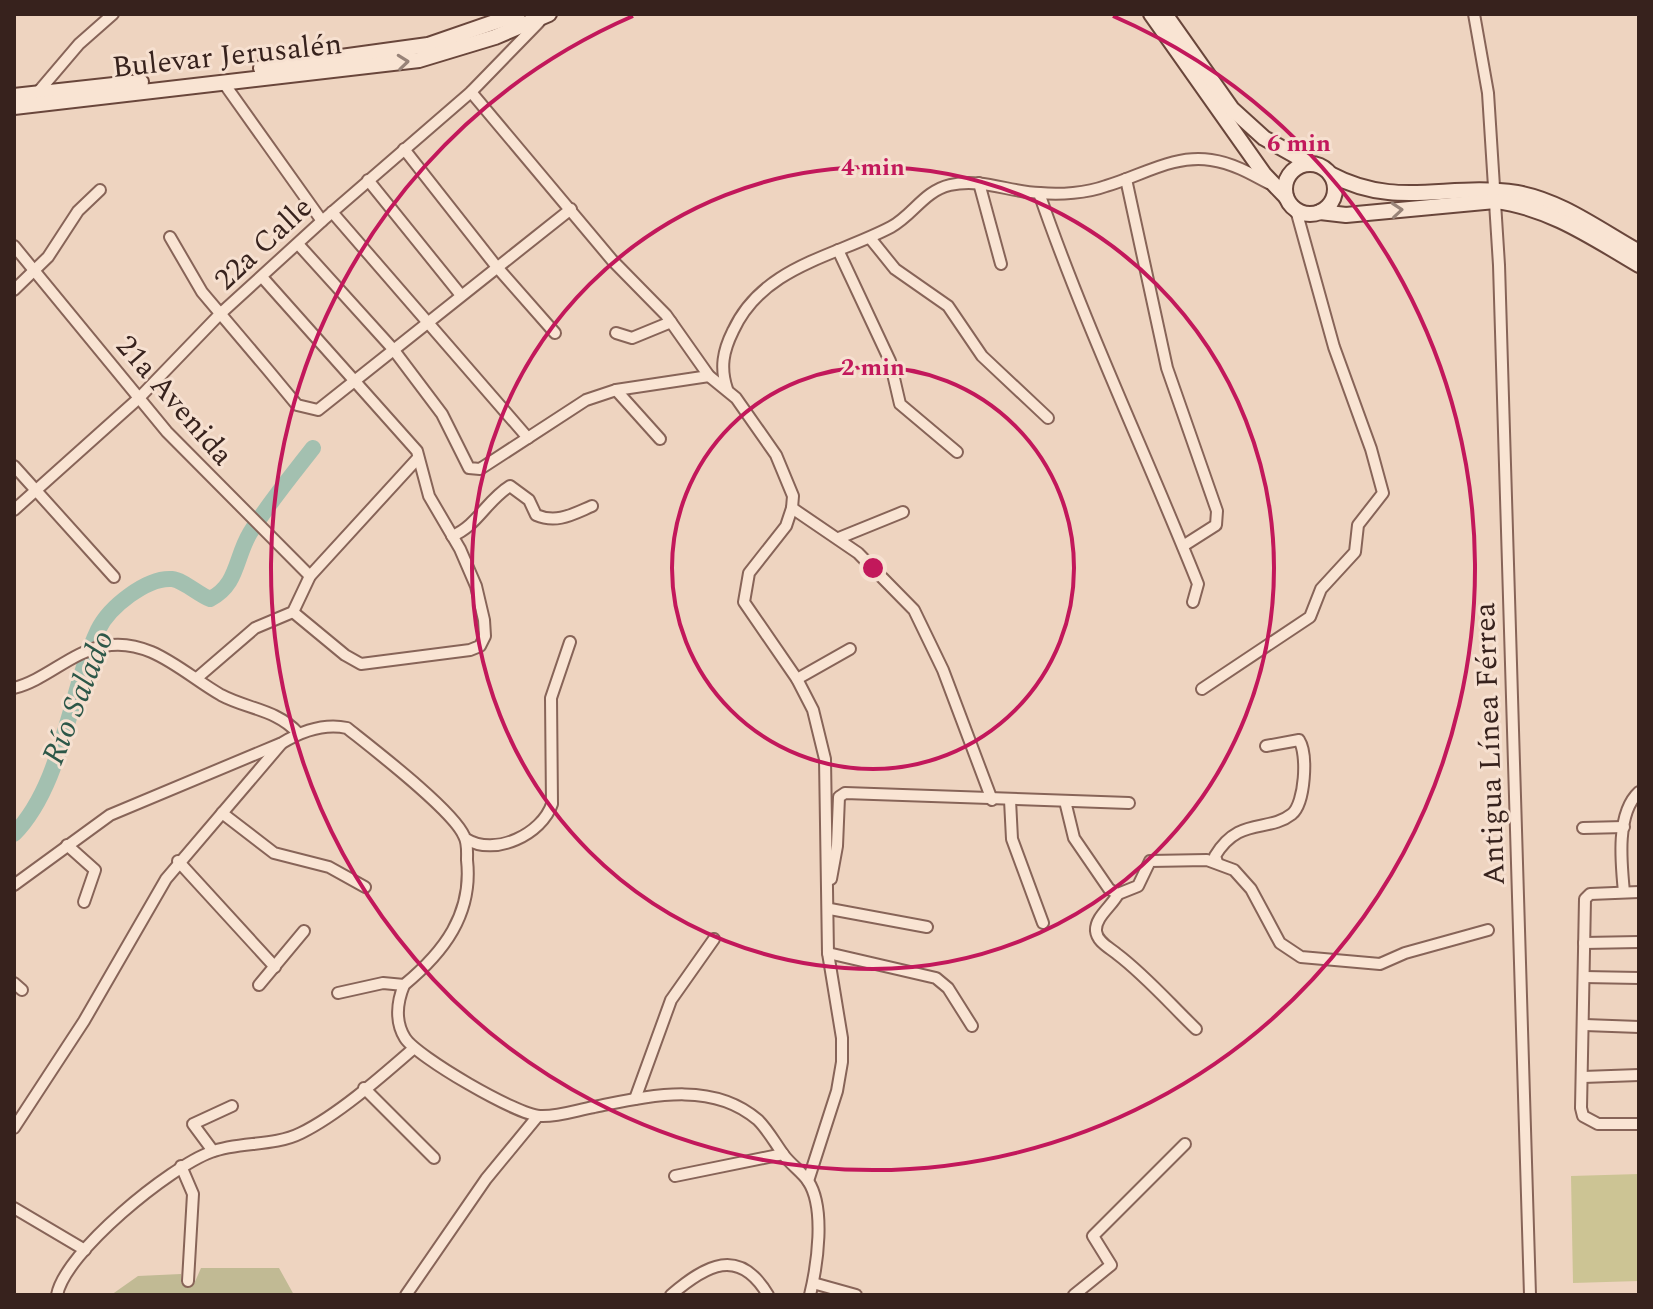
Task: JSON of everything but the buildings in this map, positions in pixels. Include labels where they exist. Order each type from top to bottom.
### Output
[{"type":"main road","name":"Bulevar Jerusalén","points":[[43,96],[428,45],[518,14]]},
{"type":"main road","name":"Bulevar Jerusalén","points":[[43,96],[223,82],[419,60],[495,37],[548,14]]},
{"type":"main road","points":[[1151,14],[1272,186],[1296,210],[1346,215],[1494,196],[1545,213],[1639,265]]},
{"type":"main road","points":[[1165,14],[1232,109],[1264,138],[1310,164],[1362,189],[1391,195],[1494,196],[1549,202],[1639,252]]},
{"type":"main road","points":[[15,95],[43,96]]},
{"type":"main road","points":[[1286,197],[1290,175],[1310,164]]},
{"type":"main road","points":[[1320,212],[1334,193],[1330,174]]},
{"type":"street","points":[[43,96],[79,44],[113,14]]},
{"type":"street","name":"22a Calle","points":[[14,510],[139,398],[220,314],[471,92],[548,14]]},
{"type":"street","name":"Antigua Línea Férrea","points":[[1474,14],[1488,93],[1494,196],[1514,709],[1513,795],[1521,923],[1530,1295]]},
{"type":"street","points":[[223,82],[322,221]]},
{"type":"street","points":[[471,92],[671,322],[709,376],[727,389],[776,455],[793,496],[786,526],[749,573],[744,602],[797,679],[813,710],[825,759],[830,909],[828,953],[842,1038],[842,1062],[837,1091],[808,1181],[818,1235],[810,1295]]},
{"type":"street","points":[[404,149],[496,266],[555,333]]},
{"type":"street","points":[[727,389],[722,364],[742,313],[780,277],[805,262],[870,238],[897,224],[932,192],[948,185],[979,183],[1039,193],[1092,190],[1179,161],[1209,160],[1242,169],[1272,186]]},
{"type":"street","points":[[1126,179],[1167,368],[1217,511],[1216,525],[1183,546]]},
{"type":"street","points":[[368,180],[460,294]]},
{"type":"street","points":[[979,183],[1001,264]]},
{"type":"street","points":[[14,290],[36,269],[78,211],[100,190]]},
{"type":"street","points":[[1039,193],[1069,278],[1131,418],[1198,584],[1193,602]]},
{"type":"street","points":[[170,237],[202,292],[297,405],[306,410],[325,406],[460,294],[571,209]]},
{"type":"street","points":[[1202,689],[1310,617],[1321,589],[1355,552],[1358,525],[1383,493],[1371,449],[1334,347],[1296,210]]},
{"type":"street","points":[[332,212],[424,323],[528,438]]},
{"type":"street","points":[[870,238],[895,269],[948,306],[982,356],[1048,418]]},
{"type":"street","points":[[298,244],[393,349],[442,414],[469,468],[480,469],[586,400],[616,390],[709,376]]},
{"type":"street","name":"21a Avenida","points":[[14,246],[139,398],[255,524],[310,576]]},
{"type":"street","points":[[838,250],[890,361],[900,404],[957,452]]},
{"type":"street","points":[[262,277],[411,444],[429,496],[476,586],[485,636],[480,646],[361,664],[293,612]]},
{"type":"street","points":[[616,333],[632,338],[671,322]]},
{"type":"street","points":[[616,390],[660,439]]},
{"type":"street","points":[[197,678],[248,633],[293,612],[310,576],[418,458]]},
{"type":"street","points":[[14,466],[114,577]]},
{"type":"street","points":[[452,536],[466,530],[498,493],[510,486],[529,500],[536,515],[547,520],[561,519],[592,506]]},
{"type":"street","points":[[792,508],[839,538],[914,610],[943,670],[992,800]]},
{"type":"street","points":[[839,538],[903,512]]},
{"type":"street","points":[[14,885],[110,815],[265,754],[298,733],[336,726],[347,728],[435,803],[466,839],[475,844],[501,843],[527,835],[548,817],[552,804],[551,698],[570,642]]},
{"type":"street","points":[[14,688],[84,653],[103,646],[120,645],[166,657],[223,696],[265,710],[298,733]]},
{"type":"street","points":[[797,679],[850,649]]},
{"type":"street","points":[[1217,862],[1215,856],[1233,834],[1286,816],[1297,807],[1305,774],[1303,747],[1299,740],[1266,746]]},
{"type":"street","points":[[14,1128],[84,1021],[178,861],[222,813],[265,754]]},
{"type":"street","points":[[1624,892],[1624,827],[1630,800],[1639,792]]},
{"type":"street","points":[[828,892],[837,846],[839,797],[845,793],[1129,803]]},
{"type":"street","points":[[1010,800],[1012,839],[1043,923]]},
{"type":"street","points":[[1065,801],[1074,838],[1104,886],[1118,894]]},
{"type":"street","points":[[222,813],[274,853],[329,867],[365,887]]},
{"type":"street","points":[[1583,828],[1624,827]]},
{"type":"street","points":[[466,839],[469,877],[464,909],[446,945],[404,985],[398,1018],[401,1030],[413,1049],[509,1107],[537,1117],[683,1093],[729,1101],[760,1122],[808,1181]]},
{"type":"street","points":[[67,845],[95,870],[84,902]]},
{"type":"street","points":[[178,861],[275,967]]},
{"type":"street","points":[[1196,1029],[1096,933],[1098,921],[1118,894],[1138,886],[1150,861],[1217,862],[1242,876],[1280,943],[1301,957],[1380,964],[1405,953],[1488,930]]},
{"type":"street","points":[[1639,892],[1586,896],[1581,1108],[1589,1121],[1639,1124]]},
{"type":"street","points":[[830,909],[927,927]]},
{"type":"street","points":[[259,985],[304,931]]},
{"type":"street","points":[[635,1099],[671,1000],[714,939]]},
{"type":"street","points":[[1584,943],[1639,942]]},
{"type":"street","points":[[828,953],[936,978],[948,988],[972,1026]]},
{"type":"street","points":[[1584,977],[1639,978]]},
{"type":"street","points":[[338,993],[383,983],[404,985]]},
{"type":"street","points":[[1585,1025],[1639,1027]]},
{"type":"street","points":[[57,1295],[58,1287],[85,1250],[134,1203],[181,1166],[213,1151],[301,1133],[413,1049]]},
{"type":"street","points":[[1583,1077],[1639,1075]]},
{"type":"street","points":[[364,1088],[434,1158]]},
{"type":"street","points":[[213,1151],[193,1124],[232,1106]]},
{"type":"street","points":[[406,1295],[435,1258],[477,1191],[537,1117]]},
{"type":"street","points":[[1074,1295],[1111,1265],[1093,1236],[1185,1144]]},
{"type":"street","points":[[675,1176],[783,1154]]},
{"type":"street","points":[[181,1166],[193,1194],[188,1281]]},
{"type":"street","points":[[14,1208],[85,1250]]},
{"type":"street","points":[[671,1295],[691,1278],[711,1267],[736,1264],[754,1276],[768,1295]]},
{"type":"street","points":[[813,1283],[856,1295]]},
{"type":"shaded area","points":[[1639,1174],[1639,1281],[1573,1283],[1571,1176]]},
{"type":"shaded area","points":[[201,1268],[279,1268],[294,1295],[111,1295],[138,1276],[181,1274],[181,1283],[194,1284]]},
{"type":"waterway","name":"Río Salado","points":[[14,834],[44,790],[88,655],[103,621],[140,588],[162,580],[176,580],[210,599],[219,593],[231,579],[245,542],[257,522],[313,448]]}]
